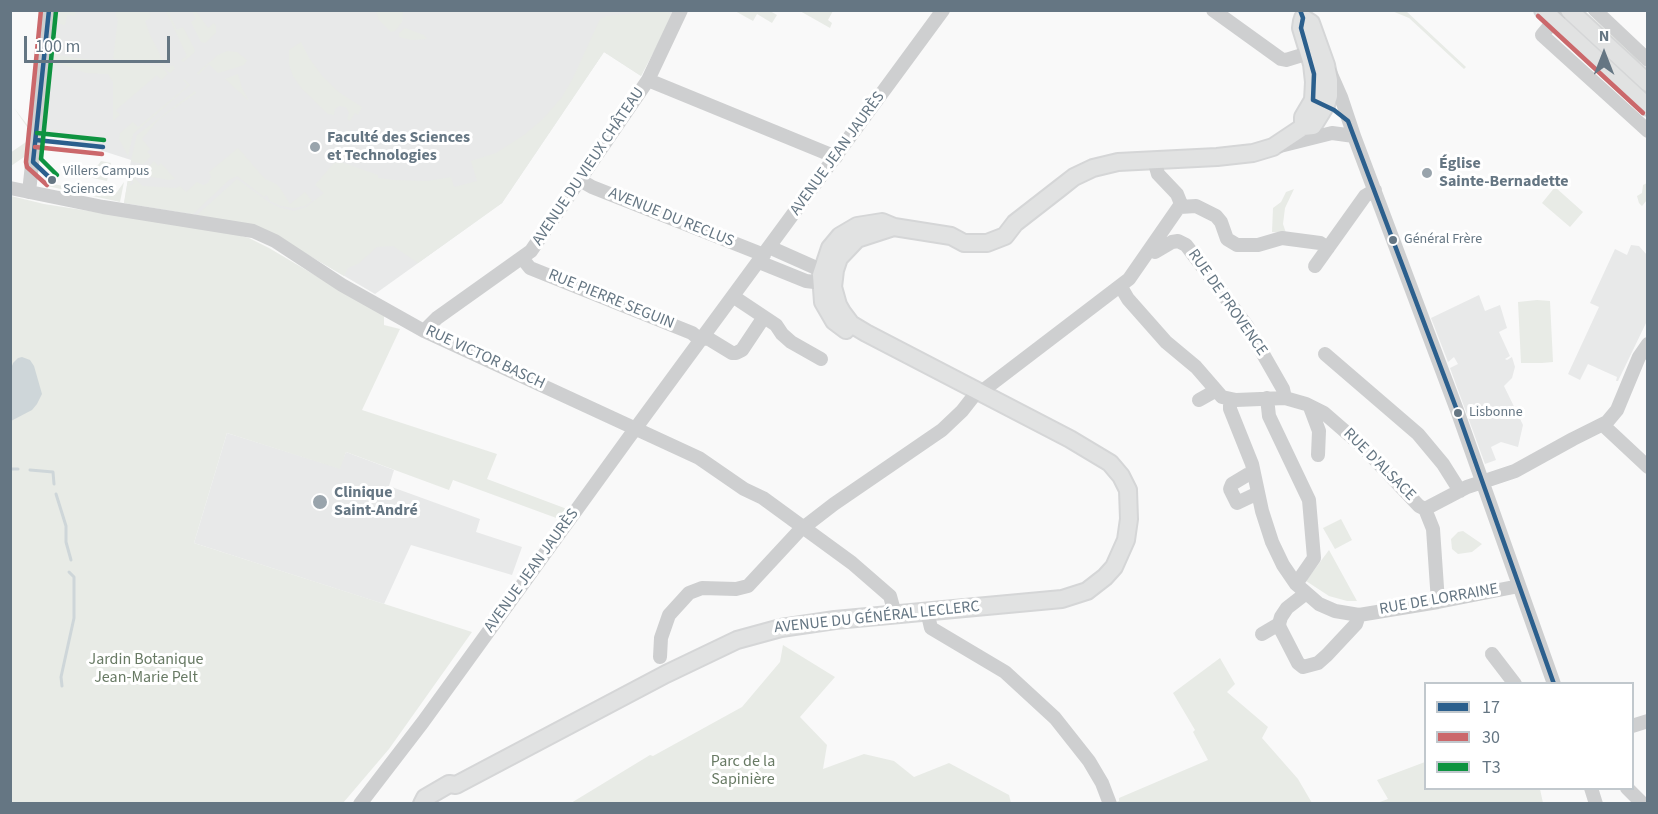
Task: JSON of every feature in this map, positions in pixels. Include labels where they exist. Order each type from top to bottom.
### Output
[{"type":"main road","points":[[1569,10],[1647,83]]},
{"type":"main road","points":[[1301,14],[1311,23],[1315,50],[1314,82],[1319,103]]},
{"type":"main road","points":[[1554,14],[1647,107]]},
{"type":"main road","points":[[827,278],[830,248],[849,231],[868,223],[882,222],[894,227],[951,236],[964,243],[987,243],[1005,237],[1015,223],[1085,171],[1109,164],[1229,157],[1274,147],[1303,127],[1312,126],[1319,103],[1330,87],[1326,65],[1315,50]]},
{"type":"main road","name":"AVENUE DU GÉNÉRAL LECLERC","points":[[422,804],[424,798],[449,784],[456,785],[724,644],[781,628],[895,614],[1062,599],[1087,591],[1105,577],[1118,560],[1128,532],[1128,503],[1104,471],[1071,448],[977,394],[860,339],[840,326],[834,321],[823,302],[827,278]]},
{"type":"main road","name":"AVENUE DU GÉNÉRAL LECLERC","points":[[432,804],[453,793],[456,785]]},
{"type":"street","points":[[29,192],[49,10]]},
{"type":"street","points":[[648,81],[681,10]]},
{"type":"street","name":"AVENUE JEAN JAURÈS","points":[[360,804],[423,722],[943,10]]},
{"type":"street","points":[[1213,10],[1281,59],[1286,60],[1315,50]]},
{"type":"street","points":[[1595,10],[1647,60]]},
{"type":"street","points":[[1554,14],[1542,34],[1647,131]]},
{"type":"street","points":[[1326,65],[1342,99],[1348,121],[1482,482],[1551,682]]},
{"type":"street","name":"AVENUE DU VIEUX CHÂTEAU","points":[[424,331],[437,318],[522,258],[535,246],[648,81],[836,157]]},
{"type":"street","points":[[1319,103],[1348,121]]},
{"type":"street","points":[[1274,147],[1332,133],[1354,136]]},
{"type":"street","points":[[660,657],[659,648],[669,615],[688,593],[702,588],[736,589],[748,586],[804,528],[834,504],[942,430],[977,394],[1129,279],[1180,207],[1180,199],[1158,174],[1154,160]]},
{"type":"street","name":"AVENUE DU RECLUS","points":[[580,180],[592,187],[827,278]]},
{"type":"street","name":"RUE VICTOR BASCH","points":[[10,188],[103,207],[253,231],[288,248],[342,285],[424,331],[699,458],[744,489],[763,498],[852,563],[887,592],[893,600],[895,614]]},
{"type":"street","points":[[1315,266],[1365,196],[1375,190]]},
{"type":"street","points":[[1180,207],[1196,206],[1216,216],[1221,222],[1227,239],[1237,245],[1258,245],[1282,238],[1320,243],[1328,248]]},
{"type":"street","name":"RUE DE PROVENCE","points":[[1150,249],[1155,252],[1178,241],[1186,244],[1247,326],[1283,389],[1285,398]]},
{"type":"street","name":"RUE PIERRE SEGUIN","points":[[522,258],[532,269],[704,338]]},
{"type":"street","points":[[1121,287],[1128,299],[1172,348],[1200,371],[1215,391],[1230,400]]},
{"type":"street","points":[[734,297],[776,326],[791,342],[821,359]]},
{"type":"street","points":[[704,338],[736,354],[742,350],[764,317]]},
{"type":"street","points":[[1647,344],[1639,357],[1617,410],[1603,425],[1647,467]]},
{"type":"street","points":[[1325,354],[1418,434],[1443,464],[1460,491]]},
{"type":"street","points":[[1199,400],[1215,391]]},
{"type":"street","points":[[1262,634],[1279,624],[1281,617],[1300,589],[1314,558],[1309,500],[1269,416],[1267,398]]},
{"type":"street","name":"RUE D'ALSACE","points":[[1230,400],[1285,398],[1324,413],[1362,446],[1419,506],[1425,508],[1460,491],[1515,471],[1603,425]]},
{"type":"street","name":"RUE DE LORRAINE","points":[[1230,400],[1230,409],[1252,464],[1272,542],[1283,565],[1300,589],[1327,608],[1359,615],[1519,586]]},
{"type":"street","name":"RUE D'ALSACE","points":[[1310,406],[1319,431],[1318,455]]},
{"type":"street","points":[[1254,474],[1247,475],[1232,484],[1230,489],[1237,503],[1258,493]]},
{"type":"street","points":[[1425,508],[1433,529],[1438,602]]},
{"type":"street","points":[[927,611],[932,628],[1005,672],[1055,717],[1092,767],[1102,783],[1110,804]]},
{"type":"street","name":"RUE DE LORRAINE","points":[[1279,624],[1298,663],[1306,667],[1318,663],[1327,656],[1356,624],[1359,615]]},
{"type":"street","points":[[1492,654],[1513,682]]},
{"type":"street","points":[[1628,790],[1643,804]]},
{"type":"shaded area","name":"Faculté des Sciences et Technologies","points":[[56,11],[674,11],[641,76],[604,52],[502,203],[375,294],[273,234],[237,222],[124,203],[131,160],[46,131],[46,66]]},
{"type":"shaded area","points":[[1631,245],[1639,246],[1647,255],[1647,321],[1618,381],[1616,381],[1617,377],[1588,364],[1580,380],[1568,374],[1599,307],[1590,303],[1615,249],[1627,255]]},
{"type":"shaded area","points":[[1479,295],[1485,311],[1500,305],[1507,328],[1499,332],[1510,356],[1505,359],[1512,357],[1515,367],[1512,378],[1504,386],[1523,425],[1518,447],[1501,442],[1491,447],[1496,460],[1485,464],[1450,368],[1458,364],[1454,357],[1448,362],[1431,318]]},
{"type":"shaded area","points":[[22,357],[30,360],[34,366],[42,394],[32,410],[11,421],[11,369],[13,363]]},
{"type":"shaded area","name":"Clinique Saint-André","points":[[227,433],[339,468],[346,452],[394,470],[389,486],[480,519],[476,532],[522,547],[512,575],[411,545],[384,604],[194,543]]},
{"type":"green space","points":[[57,11],[76,11],[75,16],[67,15],[65,25],[55,23]]},
{"type":"green space","points":[[116,11],[149,11],[151,18],[145,21],[150,35],[167,68],[173,65],[175,69],[170,73],[160,64],[113,59],[118,18]]},
{"type":"green space","points":[[166,11],[177,30],[183,27],[195,50],[183,62],[181,60],[187,56]]},
{"type":"green space","points":[[192,11],[196,11],[208,28],[214,23],[216,26],[216,33],[205,43],[201,42],[191,22],[196,19]]},
{"type":"green space","points":[[376,11],[403,11],[402,22],[395,31],[391,32],[379,20]]},
{"type":"green space","points":[[668,11],[672,17],[641,76],[604,52],[502,203],[418,263],[393,246],[377,247],[358,264],[348,268],[344,276],[273,234],[237,222],[197,215],[237,179],[270,203],[281,208],[294,211],[306,207],[324,193],[315,185],[338,161],[378,175],[378,178],[427,181],[451,177],[454,187],[477,181],[471,161],[496,153],[524,135],[543,119],[562,97],[600,19],[607,16]]},
{"type":"green space","points":[[735,11],[770,11],[777,15],[772,23],[757,14],[753,21]]},
{"type":"green space","points":[[800,11],[833,11],[828,20],[832,23],[830,28]]},
{"type":"green space","points":[[1392,11],[1406,11],[1466,67],[1464,69],[1409,18]]},
{"type":"green space","points":[[1578,11],[1585,11],[1641,61],[1637,66]]},
{"type":"green space","points":[[405,28],[424,35],[427,39],[412,40],[399,37],[399,33]]},
{"type":"green space","points":[[53,36],[61,37],[58,55],[157,66],[162,67],[168,74],[161,80],[157,75],[116,110],[120,115],[113,121],[113,82],[108,74],[86,73],[58,63],[52,66],[49,88],[50,131],[56,129],[56,135],[51,134],[46,131],[45,91]]},
{"type":"green space","points":[[301,42],[323,77],[340,93],[362,107],[358,115],[355,113],[350,121],[347,119],[349,113],[346,107],[339,106],[335,109],[334,115],[328,114],[302,89],[293,76],[289,64],[289,50]]},
{"type":"green space","points":[[227,51],[237,52],[247,60],[244,65],[218,73],[209,64],[198,75],[197,73],[218,55]]},
{"type":"green space","points":[[238,74],[242,88],[249,101],[225,79]]},
{"type":"green space","points":[[184,79],[190,85],[133,134],[128,156],[119,139],[120,133],[133,122],[138,127],[184,89],[188,85]]},
{"type":"green space","points":[[195,91],[196,93],[159,119],[142,139],[150,149],[147,152],[151,156],[143,164],[133,162],[131,160],[137,135]]},
{"type":"green space","points":[[14,108],[29,127],[27,155],[11,166],[10,153],[26,142],[27,127]]},
{"type":"green space","points":[[238,148],[265,179],[280,188],[290,204],[305,192],[312,201],[305,206],[294,208],[281,206],[270,201],[267,195],[264,197],[237,176],[229,180],[193,214],[124,203],[129,174],[132,176],[130,186],[135,182],[133,182],[133,177],[143,186],[176,188],[180,186],[186,192],[197,182],[203,185],[208,183],[211,177],[209,172]]},
{"type":"green space","points":[[101,161],[111,163],[107,181],[83,176],[84,174],[80,173],[81,167],[98,165]]},
{"type":"green space","points":[[154,161],[158,166],[161,163],[175,179],[147,176],[145,170]]},
{"type":"green space","points":[[124,182],[120,202],[47,186],[50,183],[111,195],[117,192]]},
{"type":"green space","points":[[1647,183],[1647,200],[1642,206],[1637,196],[1642,193],[1643,185]]},
{"type":"green space","points":[[1555,187],[1583,212],[1570,227],[1542,203]]},
{"type":"green space","points":[[1294,189],[1285,208],[1283,224],[1286,233],[1272,232],[1273,208],[1281,202],[1286,192]]},
{"type":"green space","name":"Jardin Botanique Jean-Marie Pelt","points":[[11,196],[44,204],[231,233],[249,238],[269,248],[384,316],[384,325],[400,329],[362,410],[497,454],[487,479],[567,509],[559,519],[453,480],[449,490],[346,452],[340,469],[227,433],[194,543],[472,632],[389,749],[343,803],[11,803]]},
{"type":"green space","points":[[1550,301],[1553,362],[1521,363],[1518,302]]},
{"type":"green space","points":[[1341,519],[1352,540],[1335,549],[1323,528]]},
{"type":"green space","points":[[1463,531],[1482,544],[1472,552],[1458,554],[1452,549],[1451,539],[1458,532]]},
{"type":"green space","points":[[1329,550],[1357,601],[1329,596],[1306,581]]},
{"type":"green space","name":"Parc de la Sapinière","points":[[783,645],[835,677],[800,717],[827,745],[823,769],[864,754],[894,761],[914,777],[949,763],[1009,795],[1011,803],[571,803],[650,755],[653,756],[742,707],[780,662]]},
{"type":"green space","points":[[1220,658],[1235,684],[1227,692],[1268,727],[1262,738],[1298,779],[1312,803],[1116,804],[1119,798],[1208,760],[1193,732],[1195,730],[1173,693]]},
{"type":"green space","points":[[1424,762],[1424,790],[1540,790],[1543,803],[1377,803],[1388,799],[1377,780]]},
{"type":"waterway","points":[[10,469],[18,469]]},
{"type":"waterway","points":[[30,470],[53,472],[54,484]]},
{"type":"waterway","points":[[56,494],[66,526],[66,542],[71,560]]},
{"type":"waterway","points":[[62,686],[61,677],[74,618],[74,577],[69,572]]},
{"type":"transit line","name":"30","points":[[41,10],[26,162],[27,167],[47,185]]},
{"type":"transit line","name":"17","points":[[49,10],[33,162],[52,180]]},
{"type":"transit line","name":"17","points":[[1300,10],[1303,18],[1301,28],[1314,74],[1313,100],[1334,110],[1348,121],[1458,413],[1553,682]]},
{"type":"transit line","name":"T3","points":[[56,11],[41,159],[57,175]]},
{"type":"transit line","name":"30","points":[[1538,16],[1643,113]]},
{"type":"transit line","name":"T3","points":[[37,133],[104,140]]},
{"type":"transit line","name":"17","points":[[36,140],[103,147]]},
{"type":"transit line","name":"30","points":[[35,147],[102,154]]},
{"type":"place","name":"Faculté des Sciences et Technologies","points":[[315,147]]},
{"type":"place","name":"Église Sainte-Bernadette","points":[[1427,173]]},
{"type":"place","name":"Villers Campus Sciences","points":[[52,180]]},
{"type":"place","name":"Général Frère","points":[[1393,240]]},
{"type":"place","name":"Lisbonne","points":[[1458,413]]},
{"type":"place","name":"Clinique Saint-André","points":[[320,502]]}]
